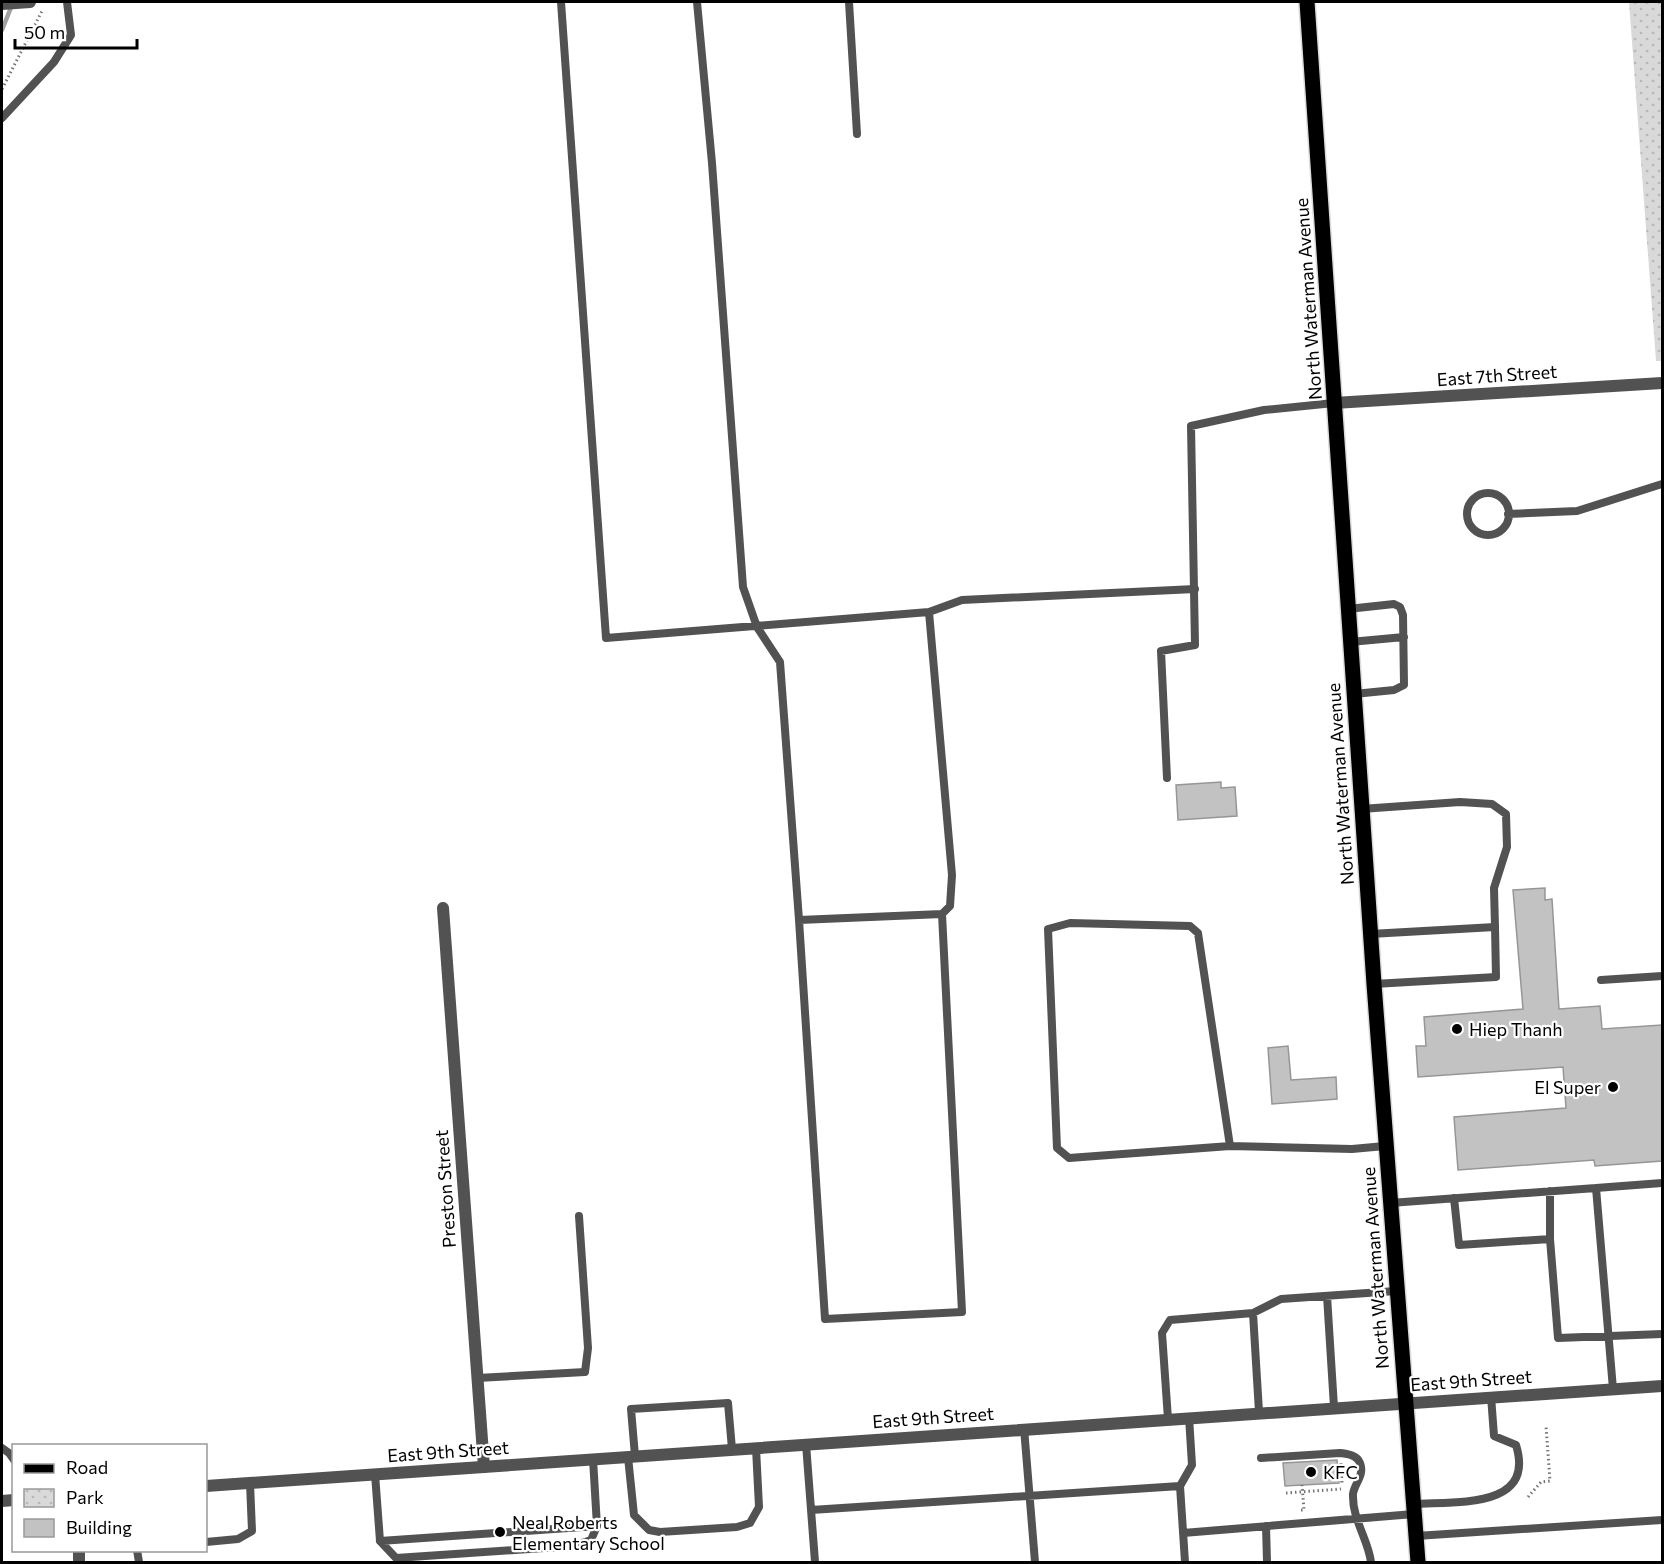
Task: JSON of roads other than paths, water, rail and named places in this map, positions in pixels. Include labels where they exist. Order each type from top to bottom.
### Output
[{"type":"main road","name":"North Waterman Avenue","points":[[1307,2],[1361,809],[1418,1563]]},
{"type":"street","points":[[2,4],[30,2]]},
{"type":"street","name":"East 7th Street","points":[[1334,403],[1662,383]]},
{"type":"street","name":"Preston Street","points":[[443,908],[484,1467]]},
{"type":"street","name":"East 9th Street","points":[[207,1486],[1024,1428],[1662,1386]]},
{"type":"lane","points":[[2,118],[54,62],[71,34],[67,2]]},
{"type":"lane","points":[[561,2],[606,638],[929,612],[962,600],[1195,589]]},
{"type":"lane","points":[[697,2],[712,162],[743,587],[757,627],[780,662],[825,1319],[962,1312],[942,914]]},
{"type":"lane","points":[[849,2],[857,134]]},
{"type":"lane","points":[[1167,778],[1161,651],[1195,645],[1191,426],[1264,410],[1334,403]]},
{"type":"lane","points":[[1508,514],[1577,511],[1662,484]]},
{"type":"lane","points":[[1488,493],[1494,494],[1505,502],[1508,514],[1503,527],[1491,534],[1477,531],[1468,520],[1467,514],[1468,507],[1476,497],[1488,493]]},
{"type":"lane","points":[[1348,609],[1394,604],[1400,608],[1403,615],[1404,685],[1394,690],[1354,694]]},
{"type":"lane","points":[[799,920],[942,914],[950,906],[952,875],[929,612]]},
{"type":"lane","points":[[1350,642],[1404,637]]},
{"type":"lane","points":[[1361,809],[1460,802],[1492,804],[1506,814],[1507,847],[1494,888],[1496,977],[1374,984]]},
{"type":"lane","points":[[1230,1146],[1198,933],[1190,926],[1070,923],[1048,929],[1057,1148],[1069,1158],[1230,1146],[1352,1149],[1386,1146]]},
{"type":"lane","points":[[1370,934],[1495,927]]},
{"type":"lane","points":[[1600,980],[1662,976]]},
{"type":"lane","points":[[1390,1203],[1662,1183]]},
{"type":"lane","points":[[1596,1188],[1613,1389]]},
{"type":"lane","points":[[1550,1191],[1550,1239],[1558,1338],[1662,1334]]},
{"type":"lane","points":[[1454,1198],[1459,1245],[1550,1239]]},
{"type":"lane","points":[[477,1378],[585,1372],[588,1348],[579,1216]]},
{"type":"lane","points":[[1168,1419],[1162,1333],[1170,1320],[1253,1313],[1281,1299],[1396,1291]]},
{"type":"lane","points":[[1327,1296],[1334,1407]]},
{"type":"lane","points":[[1253,1313],[1259,1412]]},
{"type":"lane","points":[[1183,1533],[1355,1518],[1495,1498],[1509,1488],[1518,1476],[1520,1465],[1516,1446],[1494,1436],[1491,1396]]},
{"type":"lane","points":[[732,1449],[728,1403],[632,1409],[632,1508],[643,1526],[660,1532],[737,1527],[750,1523],[759,1507],[756,1448]]},
{"type":"lane","points":[[1185,1563],[1179,1486],[1192,1465],[1189,1417]]},
{"type":"lane","points":[[1024,1428],[1035,1563]]},
{"type":"lane","points":[[806,1444],[814,1563]]},
{"type":"lane","points":[[1261,1458],[1340,1453],[1352,1455],[1360,1463],[1361,1473],[1353,1492],[1355,1518],[1371,1563]]},
{"type":"lane","points":[[375,1474],[380,1541],[396,1558],[573,1546],[591,1540],[597,1526],[593,1459]]},
{"type":"lane","points":[[207,1542],[238,1539],[252,1531],[250,1483]]},
{"type":"lane","points":[[811,1510],[1179,1486]]},
{"type":"lane","points":[[1416,1536],[1662,1520]]},
{"type":"lane","points":[[380,1541],[597,1526]]},
{"type":"lane","points":[[1266,1526],[1267,1563]]},
{"type":"waterway","points":[[2,30],[12,5]]},
{"type":"place","name":"Hiep Thanh","points":[[1457,1029]]},
{"type":"place","name":"El Super","points":[[1613,1087]]},
{"type":"place","name":"KFC","points":[[1311,1472]]},
{"type":"place","name":"Neal Roberts Elementary School","points":[[500,1532]]}]
